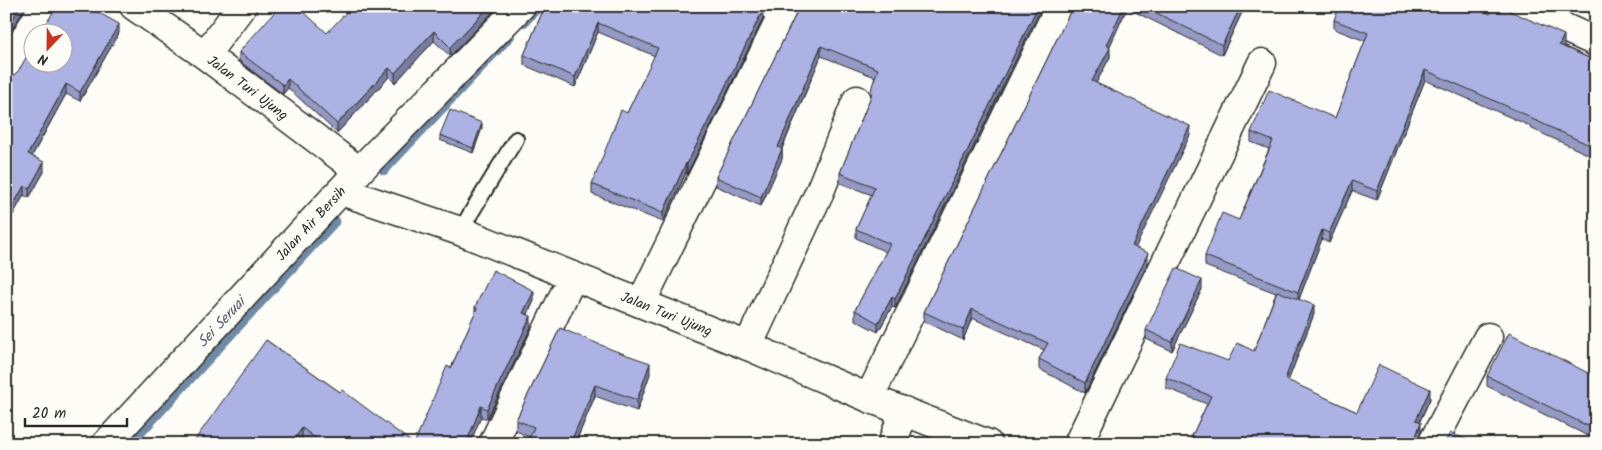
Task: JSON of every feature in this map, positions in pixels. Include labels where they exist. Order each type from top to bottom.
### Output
[{"type":"street","points":[[6,71],[44,6]]},
{"type":"street","name":"Jalan Turi Ujung","points":[[134,6],[205,55],[359,170]]},
{"type":"street","points":[[205,55],[242,6]]},
{"type":"street","name":"Jalan Air Bersih","points":[[106,444],[359,170],[521,6]]},
{"type":"street","points":[[869,398],[1060,6]]},
{"type":"street","points":[[1516,6],[1596,42]]},
{"type":"street","points":[[641,303],[775,11]]},
{"type":"street","points":[[1078,444],[1262,63]]},
{"type":"street","points":[[748,346],[820,191],[857,100]]},
{"type":"street","name":"Jalan Turi Ujung","points":[[341,191],[460,231],[748,346],[869,398],[988,444]]},
{"type":"street","points":[[493,444],[572,276]]},
{"type":"street","points":[[1432,444],[1488,337]]},
{"type":"street","points":[[892,444],[904,412]]},
{"type":"lane","points":[[460,231],[516,139]]},
{"type":"building","points":[[6,6],[20,6],[6,31]]},
{"type":"building","points":[[57,6],[87,6],[119,24],[80,92],[66,84],[28,154],[44,162],[29,189],[24,186],[6,218],[6,77],[13,76],[22,65],[22,72],[72,72],[72,22],[47,22]]},
{"type":"building","points":[[280,6],[297,6],[327,33],[352,6],[490,6],[450,47],[434,31],[395,73],[389,68],[337,124],[288,79],[283,85],[239,52]]},
{"type":"building","points":[[545,6],[757,6],[763,10],[663,213],[592,184],[621,110],[627,113],[658,48],[598,23],[575,77],[524,55]]},
{"type":"building","points":[[800,6],[1038,6],[895,299],[892,297],[878,323],[855,310],[890,244],[856,229],[875,187],[840,173],[871,96],[872,86],[878,69],[821,46],[778,147],[782,149],[761,197],[716,177]]},
{"type":"building","points":[[1073,6],[1124,6],[1106,45],[1110,48],[1092,81],[1190,126],[1132,246],[1148,253],[1085,383],[1039,359],[1048,343],[972,309],[963,330],[924,312]]},
{"type":"building","points":[[1142,6],[1241,6],[1222,45]]},
{"type":"building","points":[[1339,6],[1474,6],[1490,14],[1494,6],[1505,6],[1510,11],[1564,35],[1559,45],[1596,61],[1596,148],[1425,70],[1377,191],[1352,181],[1329,233],[1322,230],[1298,292],[1205,256],[1222,213],[1239,220],[1273,141],[1251,132],[1269,90],[1335,118],[1368,33],[1334,20]]},
{"type":"building","points":[[450,110],[482,123],[473,148],[440,135]]},
{"type":"building","points":[[1176,268],[1202,280],[1172,342],[1146,330]]},
{"type":"building","points":[[493,270],[534,291],[523,313],[531,316],[487,409],[481,406],[466,444],[414,444],[447,366],[451,368],[477,308],[475,307]]},
{"type":"building","points":[[1277,291],[1314,305],[1285,379],[1357,412],[1379,365],[1430,389],[1416,420],[1421,422],[1416,436],[1420,444],[1202,444],[1191,438],[1211,396],[1166,378],[1180,343],[1228,361],[1237,343],[1254,351]]},
{"type":"building","points":[[560,328],[650,363],[637,400],[595,385],[570,444],[527,444],[534,427],[516,420]]},
{"type":"building","points":[[1509,333],[1596,377],[1596,430],[1487,376]]},
{"type":"building","points":[[266,340],[340,392],[342,390],[414,444],[323,444],[302,428],[291,444],[192,444]]},
{"type":"building","points":[[1450,433],[1478,444],[1444,444]]},
{"type":"waterway","name":"Sei Seruai","points":[[524,22],[539,6]]},
{"type":"waterway","name":"Sei Seruai","points":[[384,170],[510,36]]},
{"type":"waterway","name":"Sei Seruai","points":[[130,444],[335,221]]}]
